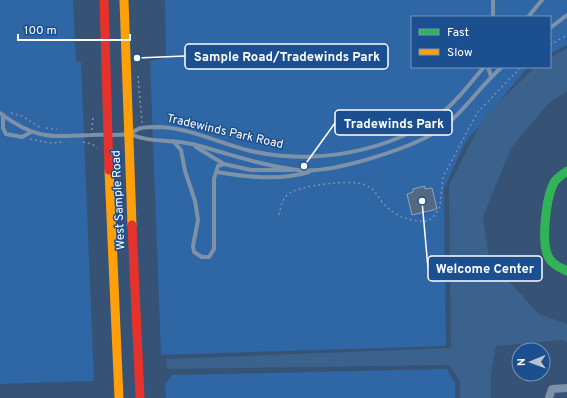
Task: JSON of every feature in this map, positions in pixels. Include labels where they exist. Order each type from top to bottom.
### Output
[{"type":"main road","name":"West Sample Road","points":[[104,0],[119,398]]},
{"type":"main road","name":"West Sample Road","points":[[124,0],[128,134],[140,398]]},
{"type":"main road","points":[[567,171],[555,181],[551,193],[544,246],[548,257],[557,267],[567,272]]},
{"type":"street","points":[[549,398],[552,389],[567,388]]},
{"type":"lane","points":[[493,0],[493,16]]},
{"type":"lane","points":[[529,16],[542,0]]},
{"type":"lane","points":[[551,27],[567,15]]},
{"type":"lane","name":"Tradewinds Park Road","points":[[128,134],[142,128],[160,127],[182,130],[219,142],[273,156],[330,156],[360,150],[395,139],[432,119],[444,111],[483,68]]},
{"type":"lane","points":[[488,68],[491,76]]},
{"type":"lane","name":"Tradewinds Park Road","points":[[192,144],[224,164],[251,170],[299,170],[341,166],[402,148],[421,139],[450,121],[491,76],[501,68]]},
{"type":"lane","points":[[1,114],[3,128],[6,134],[22,137],[31,132]]},
{"type":"lane","points":[[1,114],[31,132],[46,136],[63,137],[128,134]]},
{"type":"lane","name":"Tradewinds Park Road","points":[[128,134],[142,140],[173,140],[192,144],[236,158],[299,170]]},
{"type":"lane","points":[[173,140],[181,150],[185,171],[195,201],[198,220],[193,246],[194,252],[202,257],[209,257],[214,249],[214,179],[218,166],[224,164]]},
{"type":"lane","points":[[272,165],[273,156]]},
{"type":"lane","points":[[217,172],[239,176],[294,176],[318,169]]},
{"type":"path","points":[[551,44],[567,35]]},
{"type":"path","points":[[279,215],[283,200],[288,194],[296,190],[341,183],[360,183],[377,193],[382,202],[400,216],[406,219],[428,221],[435,215],[440,206],[443,177],[477,113],[520,68]]},
{"type":"path","points":[[138,76],[142,123]]},
{"type":"path","points":[[9,112],[22,116],[41,128],[59,130]]},
{"type":"path","points":[[86,130],[92,128],[93,116]]},
{"type":"path","points":[[88,142],[97,146],[99,153]]},
{"type":"shaded area","points":[[0,0],[73,0],[76,62],[81,62],[94,381],[0,384]]},
{"type":"shaded area","points":[[165,0],[567,0],[567,45],[551,53],[551,16],[411,16],[411,68],[527,68],[465,143],[444,189],[446,346],[161,355],[150,61],[166,58]]},
{"type":"shaded area","points":[[567,48],[567,91],[549,103],[511,148],[483,217],[489,260],[539,314],[567,324],[567,342],[561,340],[511,342],[511,345],[496,346],[491,373],[491,398],[460,398],[460,382],[449,365],[167,369],[166,359],[451,348],[449,185],[484,117],[534,68],[551,68],[551,57]]},
{"type":"shaded area","points":[[447,369],[455,383],[455,398],[166,398],[165,384],[172,375]]},
{"type":"building","points":[[425,186],[425,189],[432,188],[437,209],[412,215],[407,194],[413,192],[413,189]]},
{"type":"traffic: fast","points":[[567,171],[555,181],[552,188],[547,207],[545,229],[546,249],[549,259],[567,271]]},
{"type":"traffic: slow","points":[[124,0],[132,225]]},
{"type":"traffic: slow","points":[[109,170],[119,398]]},
{"type":"traffic: jam","points":[[104,0],[109,170]]},
{"type":"traffic: jam","points":[[132,225],[140,398]]},
{"type":"place","name":"Sample Road/Tradewinds Park","points":[[137,58]]},
{"type":"place","name":"Tradewinds Park","points":[[304,166]]},
{"type":"place","name":"Welcome Center","points":[[422,201]]}]
